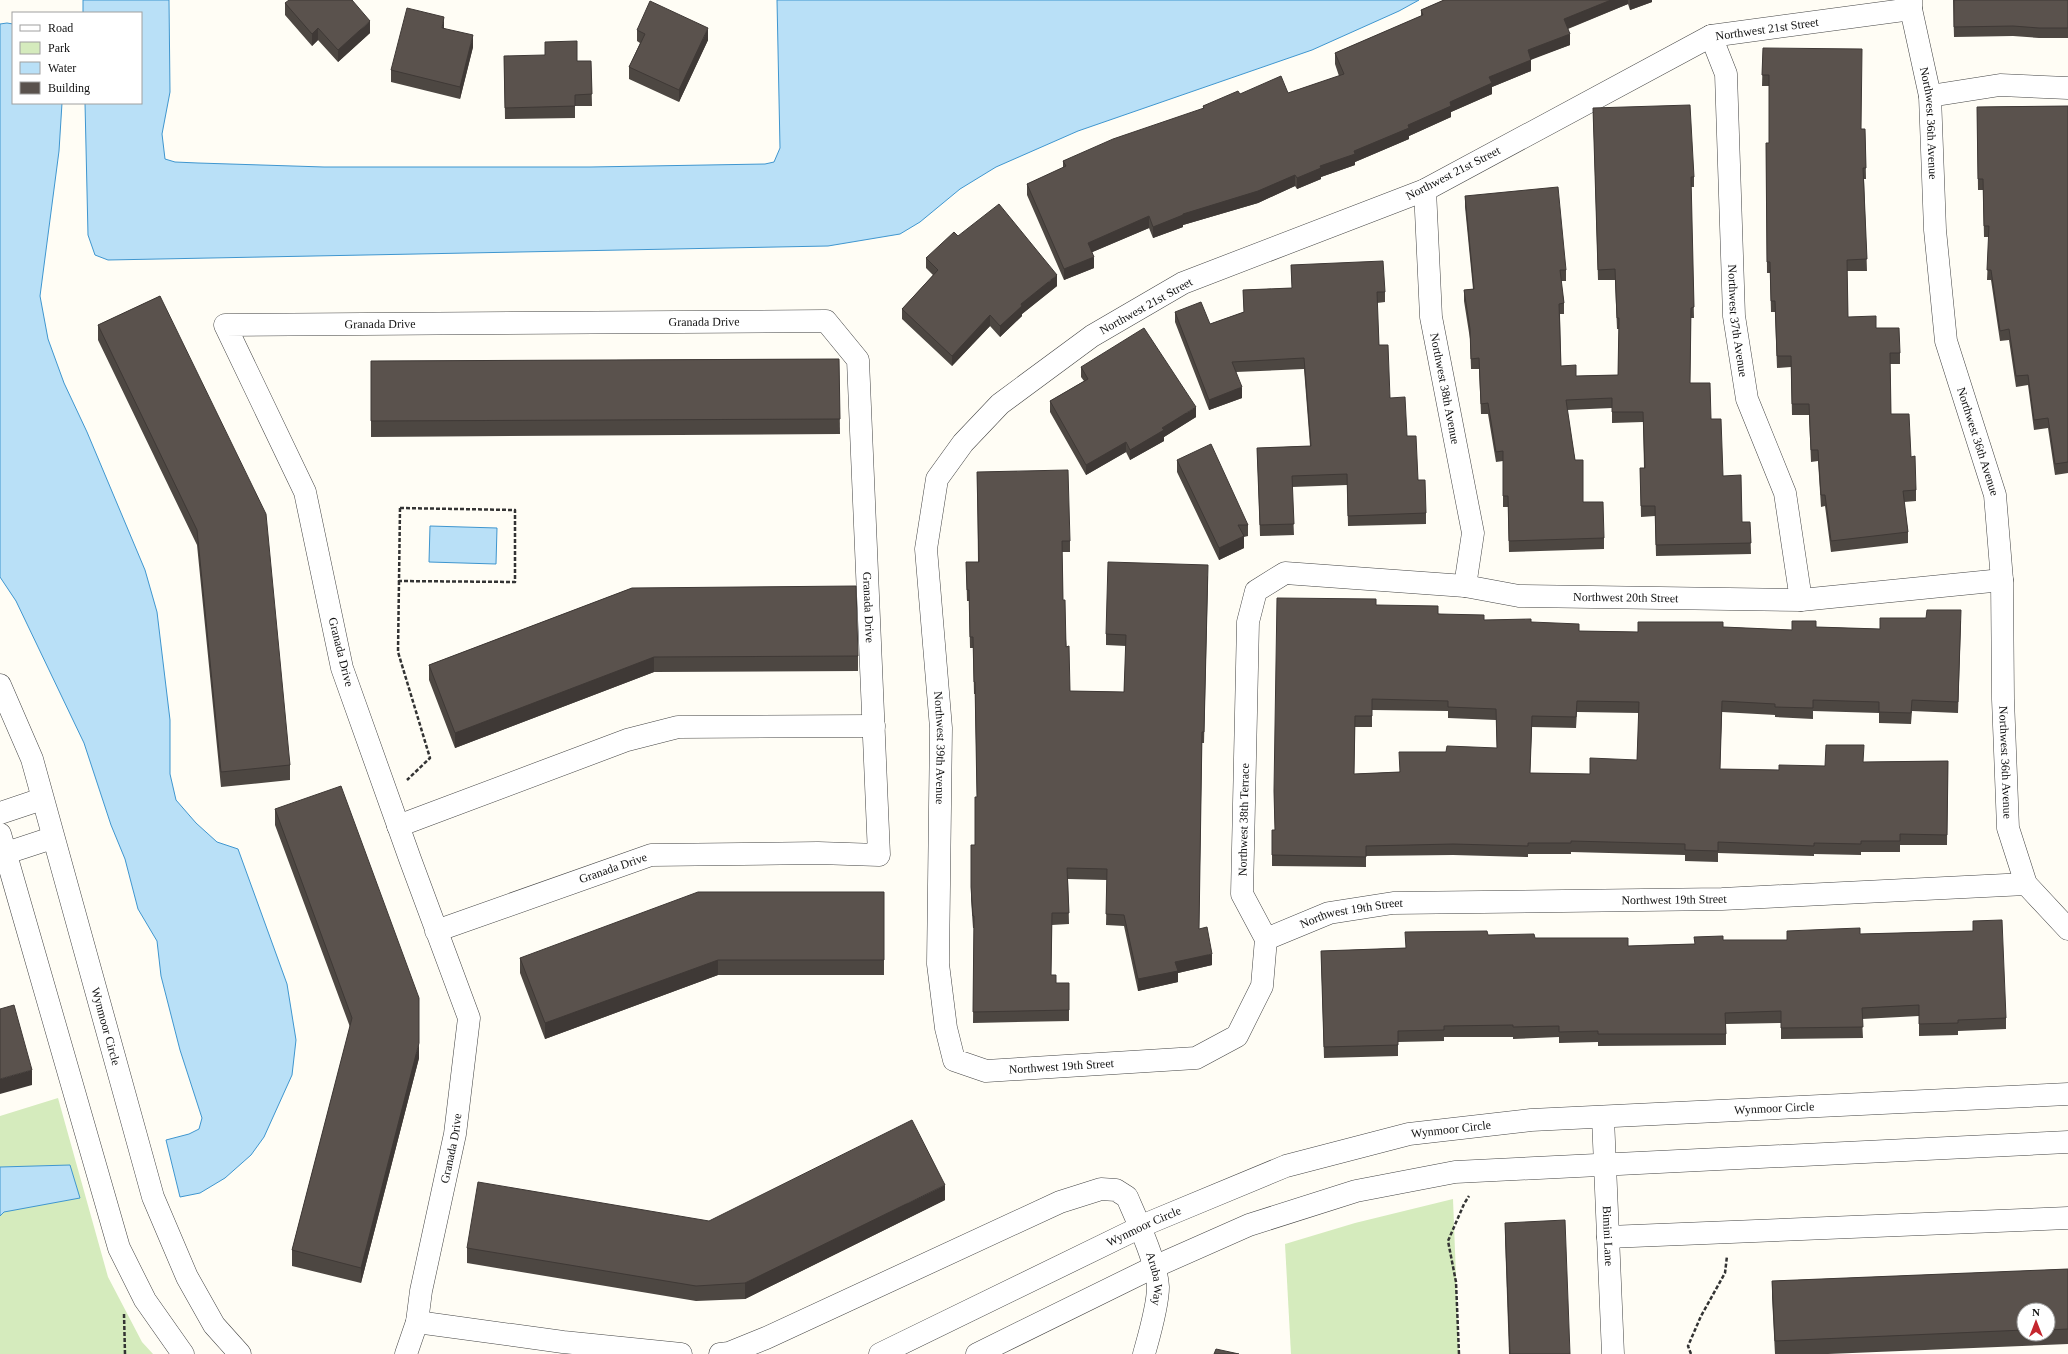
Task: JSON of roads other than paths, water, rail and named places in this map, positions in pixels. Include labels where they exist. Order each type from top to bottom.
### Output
[{"type":"street","name":"Northwest 21st Street","points":[[963,443],[1000,404],[1080,345],[1183,283],[1425,190],[1711,36],[1911,5]]},
{"type":"street","name":"Northwest 36th Avenue","points":[[1911,5],[1930,96],[1935,230],[1946,340],[1995,495],[2002,580],[2003,699],[2008,828],[2026,884]]},
{"type":"street","name":"Northwest 37th Avenue","points":[[1711,36],[1726,74],[1734,316],[1747,399],[1785,493],[1801,600]]},
{"type":"street","points":[[1930,96],[2000,85],[2068,88]]},
{"type":"street","name":"Northwest 38th Avenue","points":[[1425,190],[1431,317],[1473,533],[1465,586]]},
{"type":"street","name":"Granada Drive","points":[[406,1354],[417,1322],[421,1291],[455,1134],[469,1018],[436,930],[398,826],[342,668],[305,492],[225,325],[826,321],[858,360],[879,855],[818,853],[651,855],[436,930]]},
{"type":"street","name":"Northwest 39th Avenue","points":[[954,1060],[946,1028],[938,964],[940,728],[926,549],[938,479],[963,443]]},
{"type":"street","name":"Northwest 20th Street","points":[[1256,591],[1285,573],[1465,586],[1519,596],[1801,600],[2002,580]]},
{"type":"street","name":"Northwest 38th Terrace","points":[[1256,591],[1248,622],[1242,894],[1266,939]]},
{"type":"street","name":"Wynmoor Circle","points":[[0,685],[32,759],[52,838],[153,1196],[187,1277],[214,1325],[240,1354]]},
{"type":"street","points":[[398,826],[627,740],[678,727],[874,726]]},
{"type":"street","points":[[0,813],[42,799]]},
{"type":"street","points":[[52,838],[2,847],[119,1248],[145,1300],[183,1354]]},
{"type":"street","points":[[2026,884],[2068,929]]},
{"type":"street","name":"Northwest 19th Street","points":[[954,1060],[986,1071],[1196,1058],[1237,1036],[1262,986],[1266,939],[1329,913],[1393,903],[1722,899],[2026,884]]},
{"type":"street","name":"Wynmoor Circle","points":[[880,1354],[1139,1228],[1286,1166],[1409,1134],[1531,1120],[1603,1118],[2068,1094]]},
{"type":"street","name":"Bimini Lane","points":[[1603,1118],[1613,1354]]},
{"type":"street","points":[[977,1354],[1154,1267],[1249,1225],[1356,1191],[1455,1172],[1604,1163],[2068,1142]]},
{"type":"street","name":"Aruba Way","points":[[720,1354],[729,1353],[766,1338],[1060,1202],[1101,1189],[1116,1190],[1127,1196],[1154,1267],[1158,1288],[1144,1354]]},
{"type":"street","points":[[1608,1237],[2068,1218]]},
{"type":"street","points":[[417,1322],[563,1342],[681,1354]]},
{"type":"street","name":"Granada Drive","points":[[417,1322],[423,1345],[422,1354]]},
{"type":"water","points":[[83,0],[169,0],[170,92],[162,134],[165,159],[175,162],[324,167],[590,167],[765,164],[774,162],[780,148],[777,0],[1419,0],[1399,11],[1312,50],[1078,131],[996,167],[960,189],[920,222],[900,234],[828,246],[108,260],[95,255],[88,235],[85,104],[142,104],[142,12],[83,12]]},
{"type":"water","points":[[0,24],[12,24],[12,104],[62,104],[59,151],[40,296],[48,339],[64,383],[87,432],[145,570],[157,612],[170,720],[170,774],[176,800],[196,823],[217,842],[238,849],[287,984],[296,1040],[292,1075],[264,1137],[251,1155],[225,1178],[200,1193],[180,1197],[166,1140],[189,1134],[199,1129],[202,1118],[180,1050],[161,976],[157,941],[138,909],[125,859],[111,825],[84,743],[16,601],[0,577]]},
{"type":"water","points":[[430,526],[497,528],[496,564],[429,562]]},
{"type":"water","points":[[70,1165],[80,1198],[4,1212],[0,1216],[0,1167]]}]
